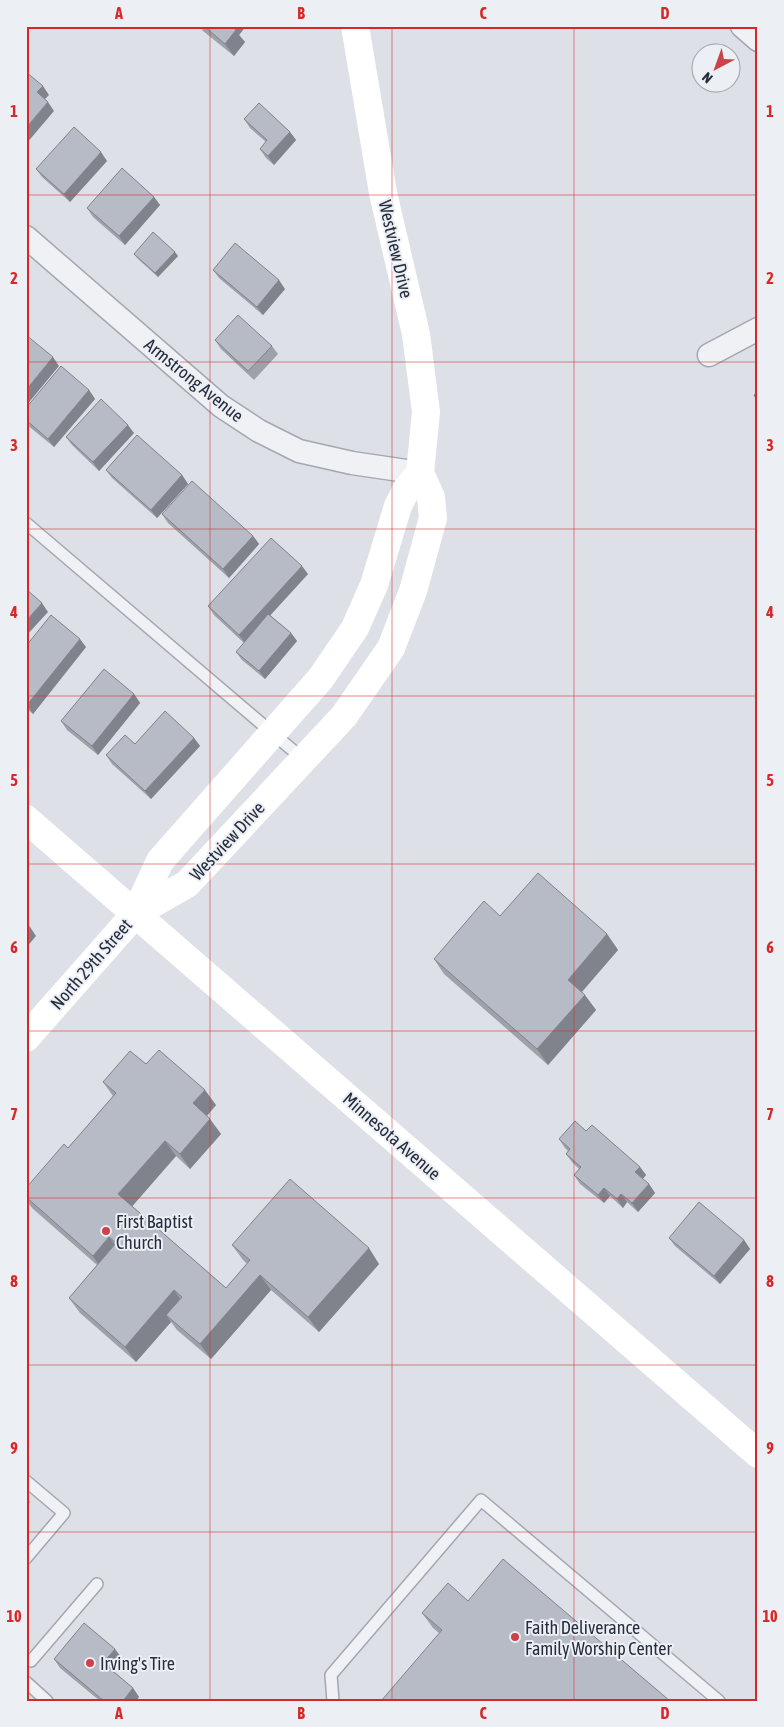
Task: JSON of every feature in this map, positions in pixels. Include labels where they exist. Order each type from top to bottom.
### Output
[{"type":"main road","name":"Westview Drive","points":[[136,913],[187,884],[344,716],[391,648],[413,591],[433,518],[431,497],[420,473],[426,412],[416,334],[383,193],[356,26]]},
{"type":"main road","name":"Westview Drive","points":[[136,913],[160,861],[321,678],[355,628],[374,585],[398,506],[406,490],[420,473]]},
{"type":"main road","name":"Minnesota Avenue","points":[[26,819],[758,1454]]},
{"type":"main road","name":"North 29th Street","points":[[26,1038],[136,913]]},
{"type":"street","points":[[742,26],[758,40]]},
{"type":"street","name":"Armstrong Avenue","points":[[26,238],[221,406],[259,431],[299,451],[352,463],[420,473]]},
{"type":"street","points":[[709,355],[758,329]]},
{"type":"lane","points":[[26,523],[303,759]]},
{"type":"lane","points":[[26,1481],[64,1513],[26,1558]]},
{"type":"lane","points":[[332,1701],[332,1675],[481,1500],[719,1701]]},
{"type":"lane","points":[[28,1661],[97,1584]]},
{"type":"lane","points":[[26,1682],[47,1701]]},
{"type":"building","points":[[204,26],[231,26],[236,30],[225,44]]},
{"type":"building","points":[[26,72],[43,86],[37,92],[48,102],[26,128]]},
{"type":"building","points":[[259,103],[290,132],[268,156],[260,149],[267,140],[244,119]]},
{"type":"building","points":[[74,127],[101,152],[64,194],[36,169]]},
{"type":"building","points":[[122,168],[154,197],[119,236],[87,208]]},
{"type":"building","points":[[153,232],[175,252],[155,273],[134,254]]},
{"type":"building","points":[[235,243],[279,280],[257,307],[213,270]]},
{"type":"building","points":[[238,315],[272,346],[248,371],[215,340]]},
{"type":"building","points":[[26,335],[53,357],[26,390]]},
{"type":"building","points":[[61,366],[89,390],[48,439],[26,420],[26,408]]},
{"type":"building","points":[[758,392],[758,402],[754,395]]},
{"type":"building","points":[[101,399],[128,425],[93,462],[66,437]]},
{"type":"building","points":[[137,435],[182,475],[151,510],[106,470]]},
{"type":"building","points":[[192,481],[253,536],[223,569],[162,514]]},
{"type":"building","points":[[271,538],[302,566],[239,635],[208,606]]},
{"type":"building","points":[[26,589],[42,603],[26,621]]},
{"type":"building","points":[[268,614],[291,633],[259,671],[236,652]]},
{"type":"building","points":[[51,615],[80,639],[27,705],[26,646]]},
{"type":"building","points":[[104,669],[134,694],[92,746],[61,721]]},
{"type":"building","points":[[165,711],[194,738],[145,791],[106,755],[125,735],[135,744]]},
{"type":"building","points":[[538,873],[607,934],[568,980],[585,995],[537,1049],[434,959],[484,901],[500,916]]},
{"type":"building","name":"First Baptist Church","points":[[159,1050],[205,1090],[193,1103],[210,1119],[180,1154],[165,1141],[118,1194],[226,1288],[250,1260],[232,1245],[290,1179],[369,1248],[308,1317],[260,1275],[200,1344],[166,1315],[182,1297],[174,1290],[125,1347],[69,1298],[116,1243],[109,1237],[93,1256],[26,1197],[26,1188],[64,1144],[68,1148],[116,1093],[103,1082],[130,1051],[146,1064]]},
{"type":"building","points":[[575,1121],[586,1131],[592,1125],[640,1167],[635,1172],[649,1184],[632,1203],[621,1194],[617,1199],[604,1188],[598,1195],[574,1175],[581,1167],[566,1154],[570,1149],[559,1139]]},
{"type":"building","points":[[699,1202],[744,1240],[714,1276],[669,1238]]},
{"type":"building","name":"Faith Deliverance Family Worship Center","points":[[503,1559],[670,1701],[381,1701],[442,1630],[422,1613],[448,1583],[468,1601]]},
{"type":"building","name":"Irving's Tire","points":[[84,1623],[115,1649],[103,1663],[133,1688],[123,1701],[104,1701],[54,1659]]},
{"type":"place","name":"First Baptist Church","points":[[106,1231]]},
{"type":"place","name":"Faith Deliverance Family Worship Center","points":[[515,1637]]},
{"type":"place","name":"Irving's Tire","points":[[90,1663]]}]
